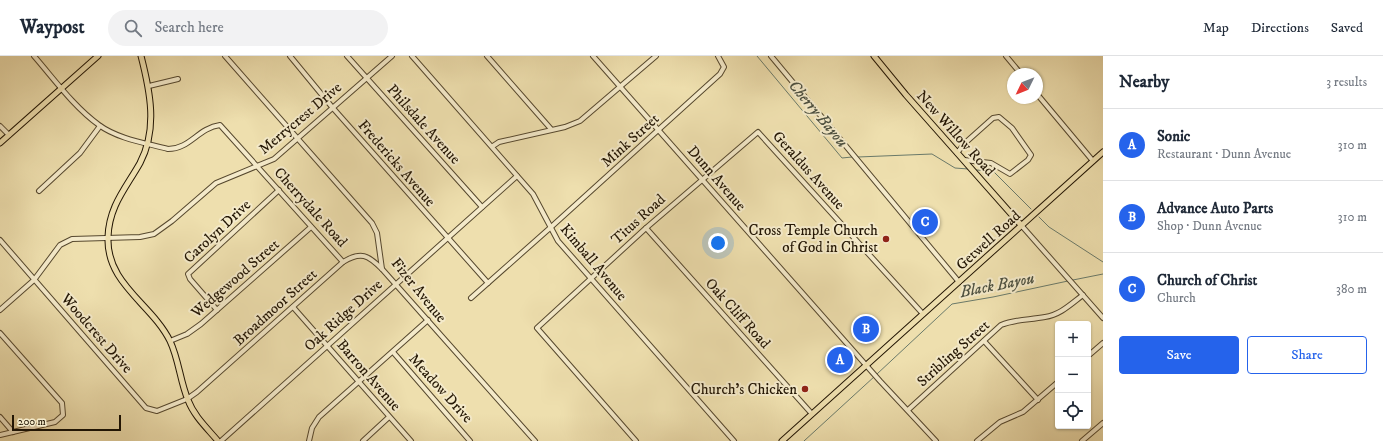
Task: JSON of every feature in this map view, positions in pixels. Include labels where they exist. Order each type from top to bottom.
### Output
[{"type":"main road","points":[[0,143],[98,56]]},
{"type":"main road","points":[[141,56],[149,86],[150,127],[147,143],[140,162],[116,200],[111,216],[108,237],[113,266],[123,285],[156,322],[170,341],[187,399],[198,418],[220,441]]},
{"type":"main road","name":"New Willow Road","points":[[874,56],[906,95],[1021,225]]},
{"type":"main road","name":"Getwell Road","points":[[782,441],[1103,152]]},
{"type":"street","name":"Cherrydale Road","points":[[34,56],[86,114],[100,126],[114,133],[168,149],[175,149],[189,142],[209,126],[220,124],[343,262]]},
{"type":"street","name":"Fizer Avenue","points":[[225,56],[372,223],[377,233],[382,268],[535,441]]},
{"type":"street","name":"Fredericks Avenue","points":[[290,56],[332,107],[488,283]]},
{"type":"street","name":"Philsdale Avenue","points":[[347,56],[482,207]]},
{"type":"street","name":"Merrycrest Drive","points":[[0,310],[34,280],[60,245],[72,239],[140,237],[154,234],[172,221],[216,183],[274,159],[392,56]]},
{"type":"street","name":"Kimball Avenue","points":[[412,56],[493,146],[533,194],[558,241],[734,441]]},
{"type":"street","points":[[487,56],[551,129]]},
{"type":"street","name":"Dunn Avenue","points":[[593,56],[871,371],[936,441]]},
{"type":"street","points":[[493,146],[499,142],[565,127],[580,121],[656,56]]},
{"type":"street","name":"Mink Street","points":[[470,298],[550,228],[720,74],[724,67],[718,56]]},
{"type":"street","points":[[771,56],[959,282]]},
{"type":"street","points":[[1006,56],[1016,68]]},
{"type":"street","points":[[149,86],[178,79]]},
{"type":"street","points":[[1043,101],[1093,161]]},
{"type":"street","points":[[957,152],[993,118],[999,117],[1012,128],[1031,155],[1023,164],[1010,174],[991,163],[964,160]]},
{"type":"street","points":[[0,126],[9,135]]},
{"type":"street","points":[[39,191],[80,153],[100,126]]},
{"type":"street","name":"Titus Road","points":[[636,441],[537,328],[590,278],[702,178],[758,132]]},
{"type":"street","name":"Geraldus Avenue","points":[[758,132],[922,314]]},
{"type":"street","name":"Oak Ridge Drive","points":[[220,441],[517,176]]},
{"type":"street","name":"Carolyn Drive","points":[[217,310],[190,279],[188,274],[279,190]]},
{"type":"street","points":[[1021,225],[1103,318]]},
{"type":"street","name":"Wedgewood Street","points":[[170,341],[187,334],[217,310],[311,227]]},
{"type":"street","name":"Oak Cliff Road","points":[[646,228],[812,414]]},
{"type":"street","name":"Woodcrest Drive","points":[[0,240],[146,408],[157,411],[187,399]]},
{"type":"street","name":"Broadmoor Street","points":[[187,399],[343,262],[353,256],[361,255],[373,260],[382,268]]},
{"type":"street","name":"Stribling Street","points":[[908,410],[1001,325],[1014,320],[1046,317],[1062,312],[1083,295]]},
{"type":"street","name":"Barron Avenue","points":[[293,307],[410,441]]},
{"type":"street","points":[[309,441],[312,428],[319,417],[428,320]]},
{"type":"street","points":[[0,333],[62,403],[63,415],[55,422],[0,435]]},
{"type":"street","points":[[984,341],[1038,400]]},
{"type":"street","points":[[1091,353],[1103,343]]},
{"type":"street","name":"Meadow Drive","points":[[393,352],[470,441]]},
{"type":"street","points":[[978,441],[1000,422],[1023,412],[1055,385]]},
{"type":"street","points":[[0,417],[13,432]]},
{"type":"street","points":[[363,441],[389,417]]},
{"type":"street","points":[[1082,441],[1103,423]]},
{"type":"waterway","name":"Cherry Bayou","points":[[757,56],[842,158],[852,157]]},
{"type":"waterway","name":"Cherry Bayou","points":[[858,157],[932,154],[955,168],[968,169]]},
{"type":"waterway","name":"Cherry Bayou","points":[[976,170],[993,171],[1031,209]]},
{"type":"waterway","name":"Cherry Bayou","points":[[1039,217],[1049,227],[1103,262]]},
{"type":"waterway","name":"Black Bayou","points":[[1073,280],[1103,274]]},
{"type":"waterway","name":"Black Bayou","points":[[877,374],[952,304],[1068,281]]},
{"type":"waterway","name":"Black Bayou","points":[[804,441],[875,376]]},
{"type":"place","name":"Church of Christ","points":[[925,222]]},
{"type":"place","name":"Cross Temple Church of God in Christ","points":[[886,239]]},
{"type":"place","name":"Advance Auto Parts","points":[[866,329]]},
{"type":"place","name":"Sonic","points":[[840,360]]},
{"type":"place","name":"Church's Chicken","points":[[805,389]]}]
